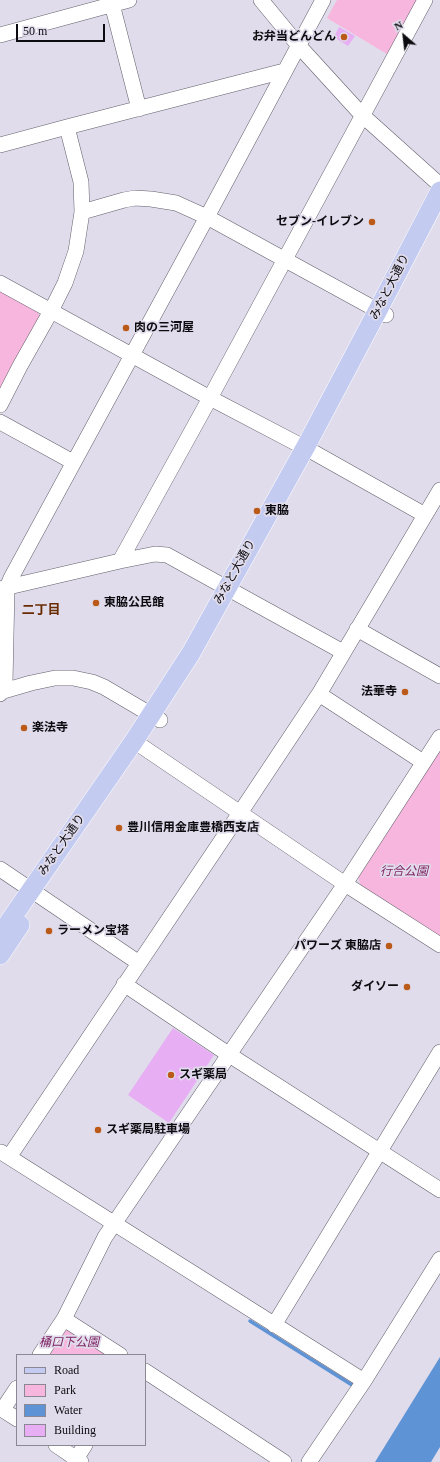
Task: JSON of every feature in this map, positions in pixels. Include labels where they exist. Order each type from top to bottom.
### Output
[{"type":"main road","name":"みなと大通り","points":[[0,935],[35,893],[156,717],[191,653],[231,590],[309,450],[382,312],[440,191]]},
{"type":"main road","name":"みなと大通り","points":[[382,312],[440,214]]},
{"type":"main road","name":"みなと大通り","points":[[0,956],[35,893]]},
{"type":"street","points":[[0,35],[129,0]]},
{"type":"street","points":[[261,0],[299,46],[362,115],[440,185]]},
{"type":"street","points":[[0,692],[5,683],[2,586],[13,574],[323,0]]},
{"type":"street","points":[[120,561],[210,398],[425,0]]},
{"type":"street","points":[[112,4],[139,109]]},
{"type":"street","points":[[0,145],[284,71]]},
{"type":"street","points":[[0,405],[65,283],[76,251],[82,212],[81,182],[67,127]]},
{"type":"street","points":[[82,212],[135,198],[176,203],[207,217],[382,312]]},
{"type":"street","points":[[0,283],[132,356],[309,450],[425,515]]},
{"type":"street","points":[[0,422],[73,462]]},
{"type":"street","points":[[364,1381],[4,1154],[139,963],[240,814],[318,694],[440,490]]},
{"type":"street","points":[[2,586],[155,554],[167,555],[343,652]]},
{"type":"street","points":[[357,629],[440,676]]},
{"type":"street","points":[[0,692],[55,678],[73,678],[92,682],[104,687],[156,717]]},
{"type":"street","points":[[318,694],[423,762]]},
{"type":"street","points":[[41,1354],[64,1319],[105,1237],[114,1223],[344,884],[440,737]]},
{"type":"street","points":[[138,743],[344,884],[440,945]]},
{"type":"street","points":[[0,869],[139,963]]},
{"type":"street","points":[[124,984],[228,1054],[440,1190]]},
{"type":"street","points":[[274,1325],[440,1052]]},
{"type":"street","points":[[309,1462],[364,1381],[440,1259]]},
{"type":"street","points":[[64,1319],[118,1354]]},
{"type":"street","points":[[146,1372],[284,1462]]},
{"type":"street","points":[[16,1389],[1,1408],[16,1418]]},
{"type":"street","points":[[57,1446],[77,1461],[84,1446]]},
{"type":"green space","points":[[337,0],[418,0],[387,54],[327,18]]},
{"type":"green space","points":[[0,291],[38,311],[40,318],[0,393]]},
{"type":"green space","name":"行合公園","points":[[440,751],[440,938],[361,887],[358,877]]},
{"type":"green space","name":"桶口下公園","points":[[67,1327],[108,1354],[46,1354]]},
{"type":"water","points":[[440,1357],[440,1447],[431,1462],[375,1462]]},
{"type":"building","points":[[339,27],[355,36],[348,46],[334,37]]},
{"type":"building","name":"スギ薬局","points":[[173,1028],[214,1055],[169,1123],[128,1095]]},
{"type":"waterway","points":[[250,1321],[352,1385]]},
{"type":"place","name":"お弁当どんどん","points":[[344,37]]},
{"type":"place","name":"セブン-イレブン","points":[[372,222]]},
{"type":"place","name":"肉の三河屋","points":[[126,328]]},
{"type":"place","name":"東脇","points":[[257,511]]},
{"type":"place","name":"東脇公民館","points":[[96,603]]},
{"type":"place","name":"法華寺","points":[[405,692]]},
{"type":"place","name":"楽法寺","points":[[24,728]]},
{"type":"place","name":"豊川信用金庫豊橋西支店","points":[[119,828]]},
{"type":"place","name":"ラーメン宝塔","points":[[49,931]]},
{"type":"place","name":"パワーズ 東脇店","points":[[389,946]]},
{"type":"place","name":"ダイソー","points":[[407,987]]},
{"type":"place","name":"スギ薬局","points":[[171,1075]]},
{"type":"place","name":"スギ薬局駐車場","points":[[98,1130]]},
{"type":"district","name":"二丁目","points":[[41,611]]}]
